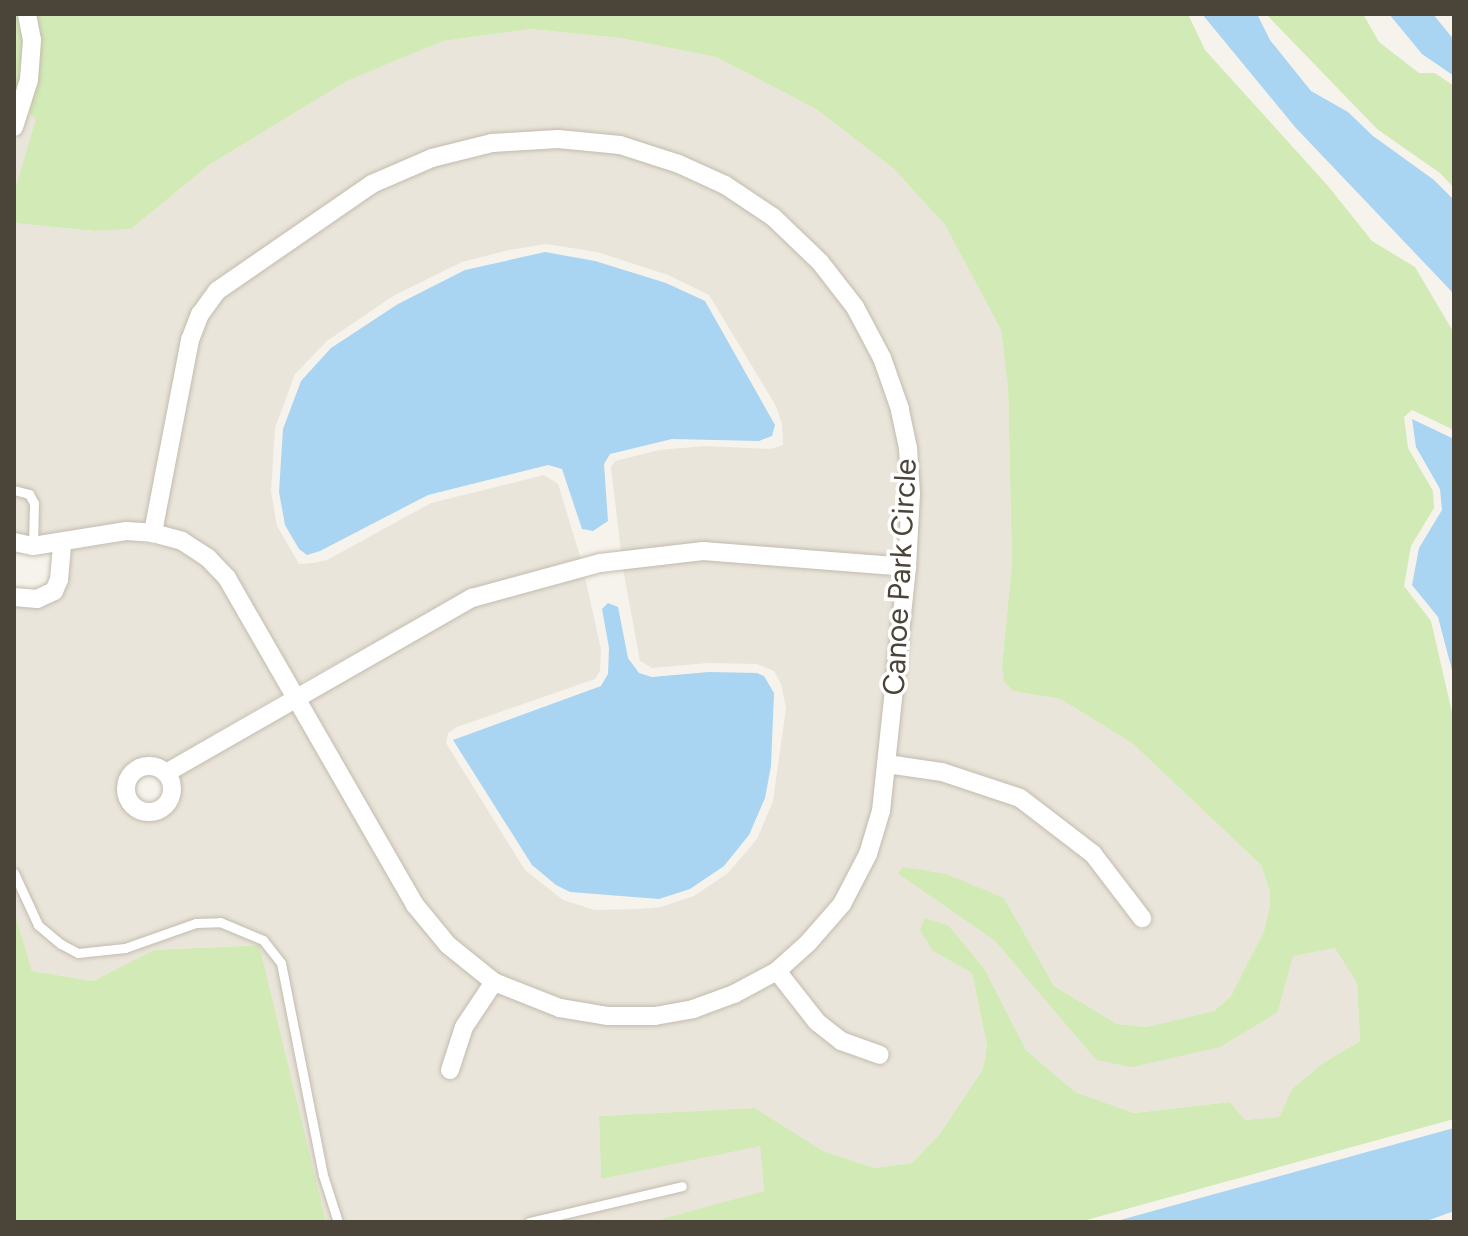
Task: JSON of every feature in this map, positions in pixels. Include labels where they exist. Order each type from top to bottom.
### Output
[{"type":"street","points":[[14,127],[29,80],[32,40],[27,14]]},
{"type":"street","name":"Canoe Park Circle","points":[[558,139],[620,145],[679,164],[713,180],[773,217],[820,262],[855,307],[882,358],[900,409],[908,448],[911,494],[907,567],[881,811],[872,840],[842,904],[808,943],[777,971],[734,994],[693,1009],[655,1016],[608,1016],[560,1008],[494,982],[448,945],[415,905],[227,578],[208,558],[182,541],[153,533],[190,340],[200,314],[217,291],[372,184],[432,158],[477,146],[558,139]]},
{"type":"street","points":[[14,542],[33,546],[62,544],[127,531],[153,533]]},
{"type":"street","points":[[14,597],[37,599],[54,591],[59,580],[62,544]]},
{"type":"street","points":[[166,773],[294,696],[472,598],[600,563],[703,551],[907,567]]},
{"type":"street","points":[[887,764],[942,772],[1020,798],[1093,854],[1142,918]]},
{"type":"street","points":[[777,971],[817,1022],[841,1041],[880,1055]]},
{"type":"street","points":[[450,1070],[464,1027],[494,982]]},
{"type":"lane","points":[[14,490],[29,494],[34,503],[33,546]]},
{"type":"lane","points":[[14,873],[38,925],[78,953],[125,948],[196,923],[220,922],[263,940],[281,963],[323,1175],[338,1222]]},
{"type":"lane","points":[[529,1222],[682,1186]]},
{"type":"shaded area","points":[[531,29],[620,38],[716,57],[816,109],[894,169],[945,225],[1001,330],[1008,388],[1012,563],[1002,665],[1013,691],[1060,699],[1132,743],[1261,865],[1270,892],[1270,905],[1264,931],[1231,996],[1214,1011],[1146,1027],[1117,1024],[1054,986],[1004,898],[903,867],[897,873],[995,941],[1096,1060],[1278,1012],[1293,955],[1336,948],[1357,983],[1360,1041],[1323,1063],[1292,1089],[1279,1117],[1245,1120],[1230,1102],[1134,1113],[1075,1092],[1026,1050],[984,968],[949,926],[933,951],[972,973],[987,1046],[983,1069],[939,1135],[912,1163],[874,1168],[823,1151],[755,1108],[599,1116],[601,1179],[760,1145],[764,1191],[650,1222],[326,1222],[258,945],[154,950],[93,981],[32,971],[14,910],[14,606],[43,607],[59,597],[69,551],[128,540],[179,549],[204,565],[221,583],[283,693],[166,762],[151,756],[132,762],[119,779],[120,801],[126,810],[141,820],[163,818],[179,797],[178,776],[292,708],[408,909],[483,983],[456,1024],[440,1074],[454,1081],[471,1031],[497,992],[655,1024],[696,1018],[737,1002],[775,982],[840,1049],[886,1065],[890,1049],[845,1033],[822,1016],[788,972],[849,908],[894,774],[941,780],[1017,805],[1088,860],[1141,930],[1153,920],[1098,847],[1024,790],[943,763],[895,757],[916,447],[825,256],[681,156],[492,134],[429,149],[368,177],[212,283],[147,524],[33,537],[14,533],[14,223],[95,231],[131,229],[209,165],[347,81],[443,41]]},
{"type":"shaded area","points":[[29,113],[37,119],[14,193],[14,145]]},
{"type":"shaded area","points":[[558,148],[619,153],[677,172],[721,193],[769,224],[814,268],[849,312],[875,361],[892,411],[901,449],[903,493],[899,557],[621,552],[611,467],[615,461],[659,450],[705,446],[771,449],[783,445],[782,424],[776,406],[709,295],[668,275],[597,252],[546,244],[509,250],[462,262],[393,296],[327,341],[295,374],[275,428],[271,491],[277,526],[299,564],[313,563],[327,560],[431,503],[544,475],[558,484],[581,559],[469,590],[297,685],[232,572],[162,527],[197,343],[207,319],[222,298],[376,192],[435,166],[494,151]]},
{"type":"shaded area","points":[[703,559],[898,575],[874,809],[860,850],[836,898],[803,937],[772,963],[730,986],[691,1001],[653,1007],[608,1007],[562,1000],[498,974],[453,939],[421,900],[305,700],[476,606],[585,577],[601,649],[600,671],[595,679],[457,727],[448,733],[446,743],[525,870],[563,900],[595,910],[639,909],[661,907],[694,896],[728,873],[757,839],[773,801],[786,708],[781,684],[774,671],[757,664],[708,663],[652,668],[640,661],[623,569]]},
{"type":"green space","points":[[14,14],[19,14],[25,40],[21,78],[14,100]]},
{"type":"green space","points":[[35,14],[1188,14],[1205,50],[1328,186],[1372,241],[1415,267],[1454,333],[1454,430],[1412,410],[1404,417],[1408,448],[1433,491],[1434,508],[1411,546],[1404,586],[1431,621],[1454,721],[1454,1119],[1079,1222],[650,1222],[764,1191],[760,1146],[601,1179],[599,1116],[755,1108],[823,1151],[874,1168],[912,1163],[939,1135],[983,1069],[987,1046],[972,973],[933,951],[920,930],[925,918],[949,926],[984,968],[1026,1050],[1075,1092],[1134,1113],[1230,1102],[1245,1120],[1279,1117],[1292,1089],[1323,1063],[1360,1041],[1357,983],[1335,948],[1293,956],[1278,1012],[1220,1047],[1132,1067],[1096,1060],[995,941],[897,873],[903,867],[946,874],[1004,898],[1054,986],[1117,1024],[1146,1027],[1214,1011],[1231,996],[1264,931],[1270,905],[1270,892],[1261,865],[1132,743],[1060,699],[1013,691],[1004,681],[1002,665],[1012,563],[1008,388],[1001,330],[945,225],[894,169],[816,109],[716,57],[620,38],[531,29],[443,41],[347,81],[209,165],[131,229],[95,231],[14,223],[14,193],[36,119],[29,113],[37,81]]},
{"type":"green space","points":[[1266,14],[1363,14],[1379,42],[1419,73],[1435,73],[1454,86],[1454,188],[1440,173],[1377,129]]},
{"type":"green space","points":[[14,910],[32,971],[93,981],[154,950],[259,945],[326,1222],[14,1222]]},
{"type":"water","points":[[1202,14],[1257,14],[1270,40],[1311,91],[1348,112],[1373,136],[1434,180],[1454,200],[1454,294],[1295,127]]},
{"type":"water","points":[[1389,14],[1433,14],[1454,40],[1454,76],[1422,54]]},
{"type":"water","points":[[545,252],[595,261],[666,283],[705,301],[775,425],[772,436],[759,441],[672,439],[610,454],[604,464],[608,521],[593,531],[582,529],[562,469],[548,465],[428,495],[320,551],[307,555],[299,549],[285,525],[279,492],[283,429],[301,381],[331,348],[398,304],[465,270]]},
{"type":"water","points":[[1412,419],[1454,439],[1454,678],[1438,617],[1412,585],[1419,548],[1442,510],[1440,489],[1416,447]]},
{"type":"water","points":[[608,603],[618,607],[628,658],[639,673],[652,677],[709,672],[757,673],[764,676],[774,693],[771,766],[765,798],[749,835],[724,866],[690,889],[659,899],[570,892],[556,885],[532,865],[453,740],[601,686],[608,674],[609,648],[602,609]]},
{"type":"water","points":[[1454,1128],[1454,1211],[1424,1222],[1113,1222]]}]
